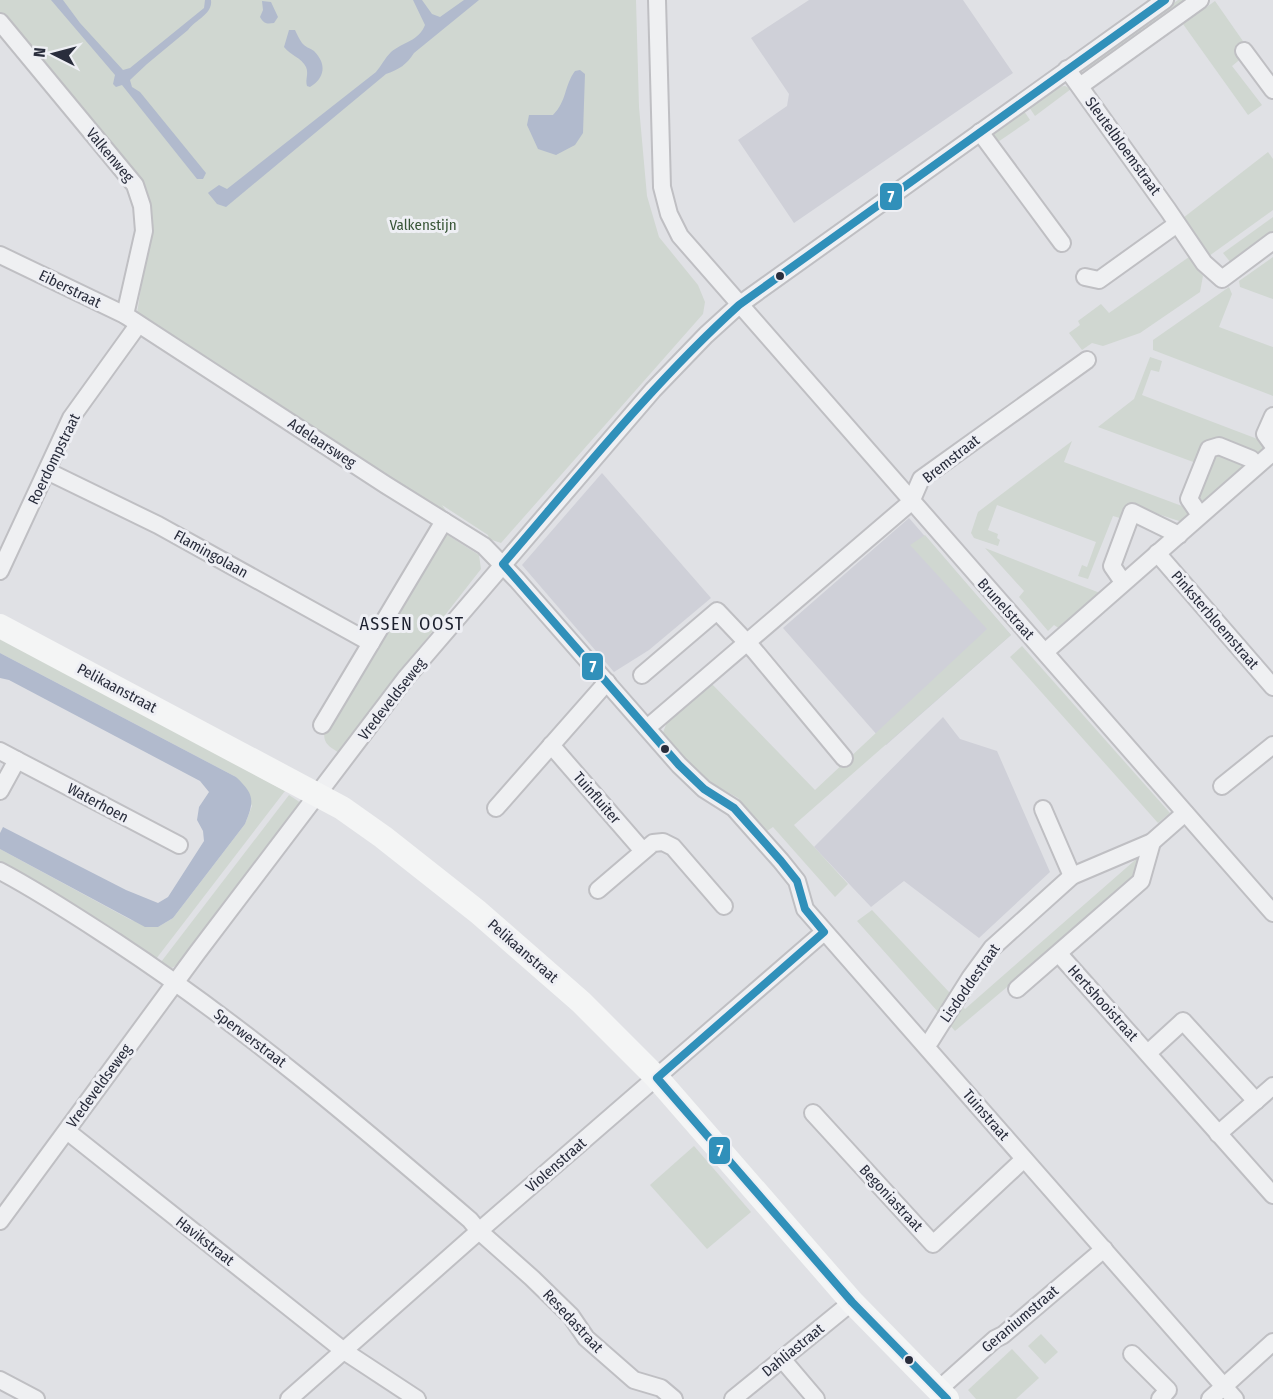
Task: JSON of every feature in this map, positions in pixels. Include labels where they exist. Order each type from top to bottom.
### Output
[{"type":"street","name":"Brunelstraat","points":[[657,0],[662,187],[664,200],[680,236],[1273,913]]},
{"type":"street","name":"Vredeveldseweg","points":[[0,1221],[176,982],[405,679],[653,390],[706,335],[739,305],[1165,0]]},
{"type":"street","points":[[1080,86],[1200,0]]},
{"type":"street","name":"Valkenweg","points":[[0,22],[135,185],[142,206],[144,231],[131,320]]},
{"type":"street","points":[[1244,51],[1273,90]]},
{"type":"street","name":"Sleutelbloemstraat","points":[[1067,69],[1204,263],[1222,279],[1273,242]]},
{"type":"street","points":[[980,132],[1062,243]]},
{"type":"street","points":[[1085,277],[1098,280],[1177,225]]},
{"type":"street","name":"Eiberstraat","points":[[0,255],[131,320]]},
{"type":"street","name":"Roerdompstraat","points":[[0,571],[72,418],[131,320]]},
{"type":"street","name":"Adelaarsweg","points":[[131,320],[484,546],[503,564]]},
{"type":"street","name":"Bremstraat","points":[[647,728],[911,502],[921,479],[1087,360]]},
{"type":"street","points":[[1273,416],[1265,434],[1273,445]]},
{"type":"street","points":[[1200,515],[1189,499],[1209,449],[1219,446],[1251,459],[1257,465]]},
{"type":"street","points":[[1045,652],[1273,452]]},
{"type":"street","name":"Flamingolaan","points":[[47,471],[177,535],[371,643]]},
{"type":"street","points":[[1123,582],[1112,566],[1132,512],[1179,534]]},
{"type":"street","points":[[322,725],[444,521]]},
{"type":"street","name":"Pinksterbloemstraat","points":[[1157,553],[1273,687]]},
{"type":"street","name":"Tuinstraat","points":[[503,564],[695,782],[734,808],[787,867],[797,881],[805,909],[824,932],[926,1045],[1235,1399]]},
{"type":"street","points":[[642,675],[717,611],[844,758]]},
{"type":"street","name":"Pelikaanstraat","points":[[0,626],[342,808],[383,837],[478,912],[581,1002],[657,1078],[852,1302],[943,1394]]},
{"type":"street","points":[[496,808],[607,682]]},
{"type":"street","name":"Tuinfluiter","points":[[551,745],[643,851]]},
{"type":"street","points":[[1222,786],[1273,745]]},
{"type":"street","name":"Waterhoen","points":[[0,751],[179,845]]},
{"type":"street","points":[[0,791],[16,760]]},
{"type":"street","points":[[1043,809],[1072,876]]},
{"type":"street","name":"Lisdoddestraat","points":[[926,1045],[992,948],[1072,876],[1152,842],[1185,813]]},
{"type":"street","points":[[598,890],[653,843],[663,842],[673,847],[724,906]]},
{"type":"street","points":[[1017,989],[1141,881],[1152,842]]},
{"type":"street","name":"Sperwerstraat","points":[[3,878],[74,915],[176,982],[306,1081],[470,1220],[479,1231]]},
{"type":"street","name":"Violenstraat","points":[[289,1399],[824,932]]},
{"type":"street","name":"Hertshooistraat","points":[[1059,954],[1273,1195]]},
{"type":"street","name":"Hertshooistraat","points":[[1148,1053],[1183,1021],[1256,1101]]},
{"type":"street","points":[[1218,1134],[1273,1086]]},
{"type":"street","name":"Begoniastraat","points":[[813,1113],[933,1244],[1024,1159]]},
{"type":"street","name":"Havikstraat","points":[[67,1131],[344,1351],[417,1399]]},
{"type":"street","name":"Resedastraat","points":[[479,1231],[571,1316],[586,1338],[634,1380],[662,1388],[674,1399]]},
{"type":"street","name":"Geraniumstraat","points":[[943,1394],[995,1339],[1003,1335],[1104,1249]]},
{"type":"street","name":"Dahliastraat","points":[[733,1399],[852,1302]]},
{"type":"street","points":[[1210,1399],[1273,1342]]},
{"type":"street","points":[[1132,1354],[1168,1390],[1160,1399]]},
{"type":"street","points":[[782,1359],[816,1399]]},
{"type":"street","points":[[0,1380],[36,1399]]},
{"type":"shaded area","points":[[809,0],[963,0],[1013,73],[794,223],[738,140],[787,106],[789,94],[751,38]]},
{"type":"shaded area","points":[[602,473],[711,598],[649,650],[614,672],[522,565]]},
{"type":"shaded area","points":[[909,518],[1011,635],[886,745],[783,628]]},
{"type":"shaded area","points":[[943,717],[960,739],[997,751],[1050,872],[979,938],[904,881],[871,907],[814,847]]},
{"type":"green space","name":"Valkenstijn","points":[[0,0],[636,0],[639,107],[647,196],[659,237],[698,285],[705,302],[703,314],[501,543],[489,539],[488,535],[442,505],[449,515],[137,313],[149,238],[150,211],[0,16]]},
{"type":"green space","points":[[1178,0],[1190,0],[1086,73],[1084,68]]},
{"type":"green space","points":[[1215,1],[1245,44],[1243,57],[1232,66],[1262,105],[1248,115],[1183,24]]},
{"type":"green space","points":[[1065,86],[1071,89],[1035,116],[1029,107],[1057,87]]},
{"type":"green space","points":[[1024,111],[1030,120],[995,144],[989,136]]},
{"type":"green space","points":[[1268,152],[1273,159],[1273,210],[1209,256],[1183,218]]},
{"type":"green space","points":[[1273,217],[1273,235],[1231,263],[1223,253]]},
{"type":"green space","points":[[1189,257],[1203,276],[1200,292],[1140,333],[1103,346],[1092,343],[1082,350],[1069,333],[1080,325],[1078,321],[1101,304],[1109,313]]},
{"type":"green space","points":[[1273,257],[1273,299],[1240,287],[1239,281]]},
{"type":"green space","points":[[1229,287],[1232,294],[1219,327],[1273,347],[1273,396],[1153,350],[1153,340]]},
{"type":"green space","points":[[1150,357],[1162,361],[1159,372],[1151,370],[1142,395],[1268,443],[1269,448],[1260,454],[1211,441],[1196,463],[1098,427],[1134,399]]},
{"type":"green space","points":[[1072,441],[1064,462],[1190,509],[1192,513],[1183,521],[1179,521],[1128,504],[1123,519],[1113,516],[1088,579],[1078,576],[1082,565],[1087,567],[1096,542],[997,505],[988,530],[998,534],[997,538],[1000,540],[998,546],[974,538],[971,533],[978,512]]},
{"type":"green space","points":[[1216,453],[1244,463],[1244,470],[1207,502],[1198,495]]},
{"type":"green space","points":[[446,534],[479,555],[481,569],[338,752],[327,743],[324,737],[325,729]]},
{"type":"green space","points":[[925,535],[1011,635],[794,825],[848,884],[835,897],[773,827],[767,831],[738,798],[701,777],[662,735],[667,722],[711,683],[815,790],[987,629],[910,545]]},
{"type":"green space","points":[[985,548],[1100,593],[1100,595],[1060,629],[1054,625],[1048,631],[1019,597],[1024,591]]},
{"type":"green space","points":[[0,637],[285,791],[156,959],[74,906],[0,864],[0,849],[131,920],[158,927],[173,918],[245,824],[252,806],[236,777],[0,653]]},
{"type":"green space","points":[[1022,646],[1170,813],[1158,823],[1010,657]]},
{"type":"green space","points":[[289,795],[301,803],[180,963],[172,968],[161,962]]},
{"type":"green space","points":[[1142,854],[1138,876],[955,1031],[857,921],[872,910],[965,1009]]},
{"type":"green space","points":[[694,1146],[751,1212],[707,1249],[650,1185]]},
{"type":"green space","points":[[1041,1334],[1058,1352],[1045,1364],[1028,1346]]},
{"type":"green space","points":[[1012,1349],[1039,1378],[1016,1399],[976,1399],[968,1390]]},
{"type":"water","points":[[51,0],[63,0],[80,23],[123,70],[130,68],[204,8],[205,0],[211,0],[206,13],[130,80],[132,87],[140,92],[206,173],[203,179],[197,179],[122,85],[116,87],[113,84],[115,75]]},
{"type":"water","points":[[413,0],[422,0],[432,14],[440,17],[464,0],[479,0],[414,53],[402,66],[386,74],[226,207],[217,204],[209,192],[219,185],[227,189],[376,72],[391,52],[419,35],[425,25]]},
{"type":"water","points":[[262,1],[271,2],[278,17],[274,23],[266,23],[260,17],[263,10]]},
{"type":"water","points":[[289,30],[295,30],[302,43],[314,51],[321,61],[323,70],[321,75],[310,87],[307,86],[306,81],[306,67],[284,47]]},
{"type":"water","points":[[580,70],[585,74],[583,133],[575,145],[556,155],[538,149],[527,125],[529,115],[553,115],[561,104],[571,77],[575,71]]},
{"type":"water","points":[[0,653],[236,777],[246,788],[251,803],[245,824],[173,918],[158,927],[145,927],[0,849],[0,833],[3,827],[126,890],[158,903],[168,897],[204,841],[203,831],[197,820],[199,807],[209,792],[200,781],[9,680],[0,678]]},
{"type":"transit line","name":"7","points":[[947,1399],[852,1302],[657,1078],[824,932],[805,909],[797,881],[734,808],[704,789],[679,765],[503,564],[646,398],[739,305],[1165,0]]},
{"type":"district","name":"ASSEN OOST","points":[[412,624]]}]
